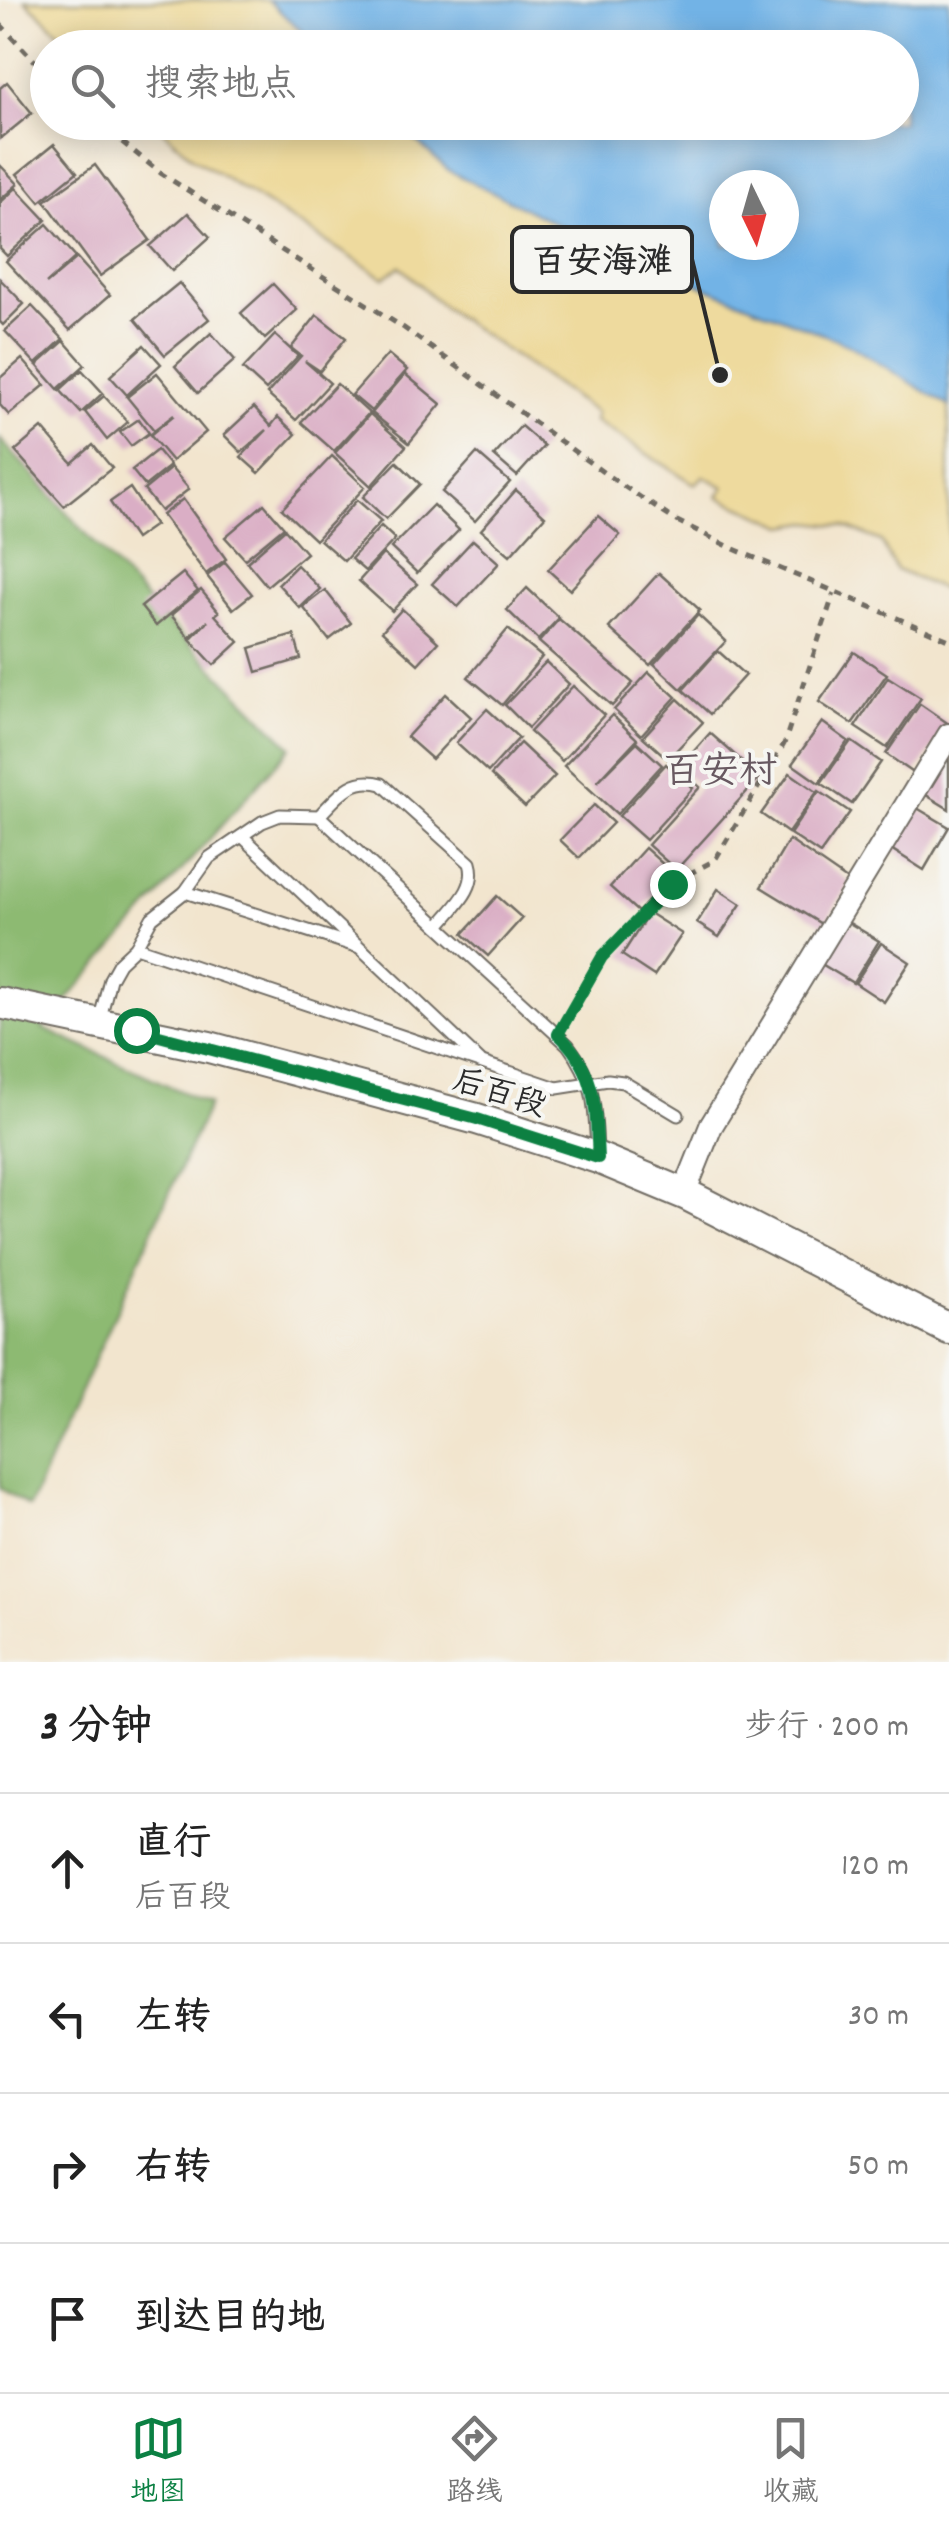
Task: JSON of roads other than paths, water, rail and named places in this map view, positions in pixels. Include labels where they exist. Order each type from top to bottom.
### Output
[{"type":"street","points":[[684,1194],[712,1126],[949,735]]},
{"type":"street","name":"后百段","points":[[0,1003],[209,1047],[477,1119],[598,1158],[684,1194],[949,1329]]},
{"type":"lane","points":[[319,816],[344,790],[368,780],[382,784],[470,863],[474,875],[471,885],[439,926]]},
{"type":"lane","points":[[99,1023],[110,979],[119,963],[136,947],[152,918],[185,892],[209,858],[280,814],[319,816],[558,1034],[585,1067],[594,1096],[598,1158]]},
{"type":"lane","points":[[242,836],[483,1064]]},
{"type":"lane","points":[[185,892],[360,947]]},
{"type":"lane","points":[[136,947],[556,1088],[608,1080],[623,1082],[678,1115]]},
{"type":"water","points":[[268,0],[949,0],[949,406],[848,344],[599,245],[448,170],[415,140],[919,140],[919,30],[300,30]]},
{"type":"place","name":"百安海滩","points":[[720,375]]},
{"type":"district","name":"百安村","points":[[720,769]]}]
